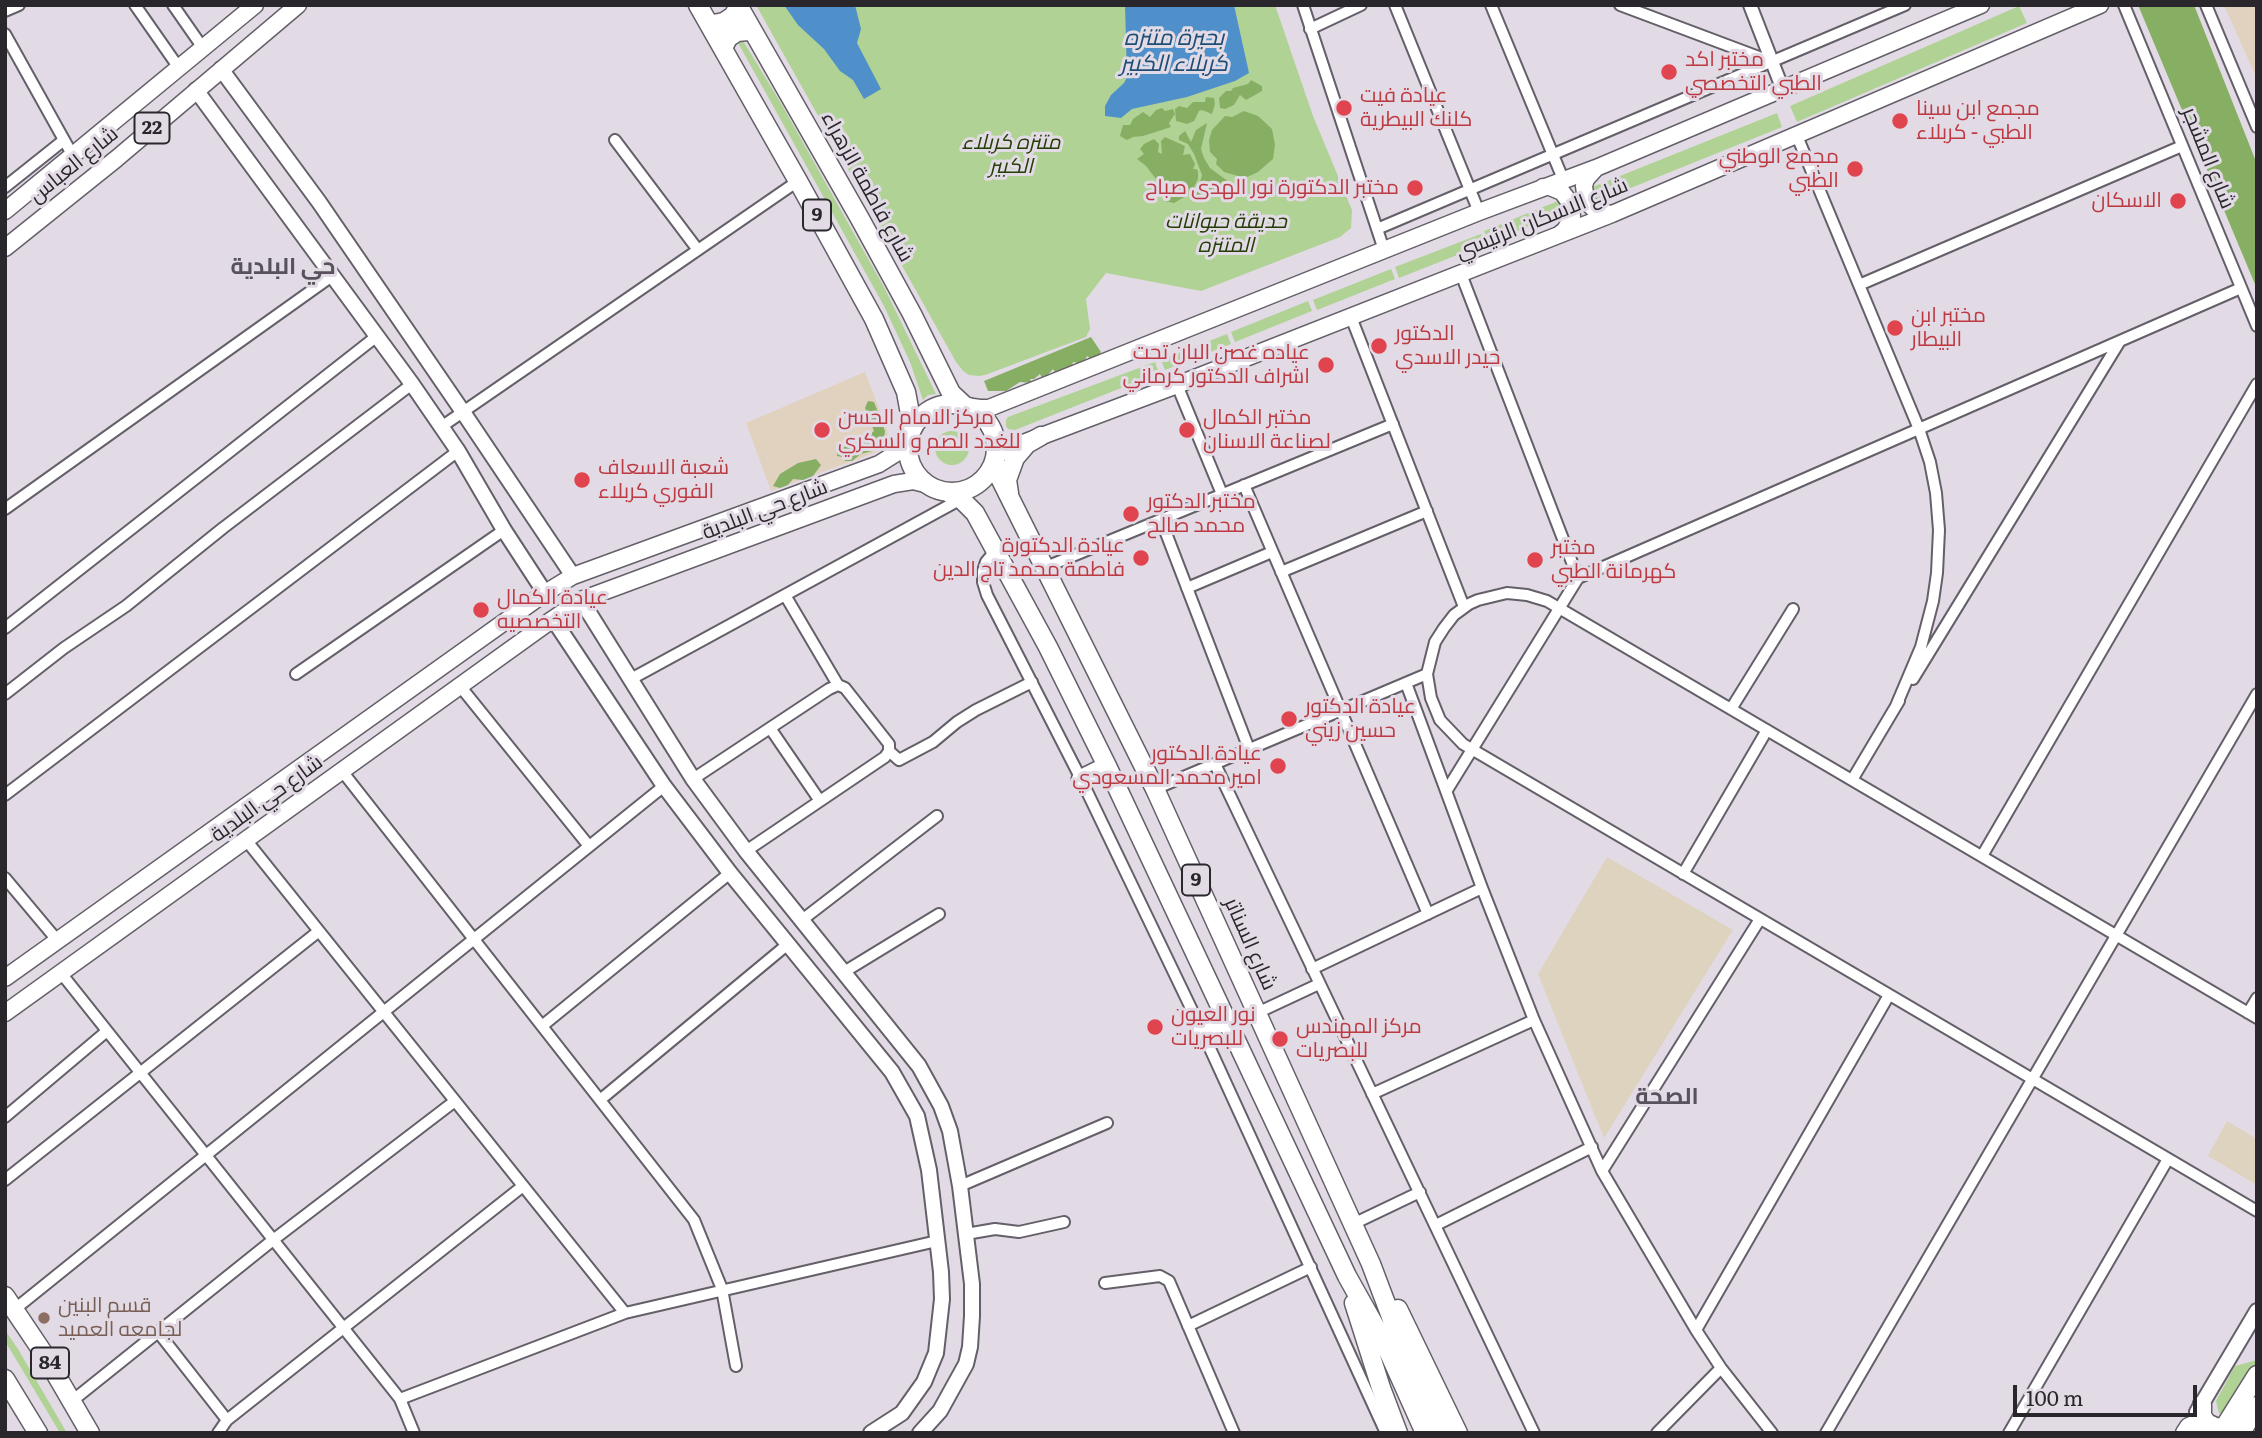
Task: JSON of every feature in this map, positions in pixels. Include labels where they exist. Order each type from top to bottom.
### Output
[{"type":"highway","name":"9","points":[[698,5],[798,181],[892,358],[908,402],[911,419],[907,446],[911,467],[925,484]]},
{"type":"highway","points":[[707,22],[724,22],[733,16],[738,6]]},
{"type":"highway","name":"شارع فاطمة الزهراء","points":[[738,6],[859,217],[951,393],[965,406]]},
{"type":"highway","points":[[723,48],[728,38],[737,32],[754,33]]},
{"type":"highway","points":[[909,435],[915,422],[931,409],[951,403],[965,406]]},
{"type":"highway","name":"9","points":[[965,406],[977,411],[993,431],[996,443],[995,458]]},
{"type":"highway","points":[[1010,500],[1007,480],[1012,463],[1023,449],[1041,436]]},
{"type":"highway","points":[[925,484],[955,496],[986,478],[995,458]]},
{"type":"highway","name":"شارع السناتر","points":[[995,458],[996,470],[1010,500],[1046,567],[1155,789],[1371,1264],[1392,1341]]},
{"type":"highway","name":"9","points":[[955,496],[975,513],[996,550],[1107,766],[1347,1276],[1365,1342],[1398,1433]]},
{"type":"highway","points":[[1048,647],[1058,654],[1069,653],[1077,644],[1077,633]]},
{"type":"highway","points":[[1069,688],[1069,677],[1076,669],[1087,668],[1098,677]]},
{"type":"highway","points":[[1081,779],[1107,766]]},
{"type":"highway","points":[[1202,1031],[1227,1020]]},
{"type":"highway","name":"9","points":[[1371,1264],[1411,1334],[1458,1433]]},
{"type":"highway","points":[[1347,1276],[1392,1341],[1440,1433]]},
{"type":"highway","name":"84","points":[[10,1302],[90,1433]]},
{"type":"highway","points":[[1392,1341],[1424,1433]]},
{"type":"highway","points":[[2186,1432],[2198,1423],[2222,1428],[2228,1424],[2257,1375]]},
{"type":"highway","name":"84","points":[[5,1379],[38,1433]]},
{"type":"highway","points":[[2202,1405],[2202,1416],[2212,1426]]},
{"type":"highway","points":[[2241,1433],[2257,1406]]},
{"type":"main road","name":"شارع العباس","points":[[5,211],[255,5]]},
{"type":"main road","name":"شارع العباس","points":[[5,248],[298,5]]},
{"type":"main road","name":"شارع الاسكان الرئيسي","points":[[965,406],[989,408],[1479,212],[1596,168],[1981,5]]},
{"type":"main road","name":"شارع الاسكان الرئيسي","points":[[995,458],[1002,451],[1612,214],[2099,5]]},
{"type":"main road","points":[[221,69],[318,202],[573,576]]},
{"type":"main road","points":[[196,90],[442,427],[545,593]]},
{"type":"main road","points":[[1596,168],[1590,173],[1584,186],[1586,201],[1597,212],[1612,214]]},
{"type":"main road","points":[[1543,187],[1562,192],[1570,204],[1572,210],[1569,224],[1560,234]]},
{"type":"main road","name":"شارع حي البلدية","points":[[5,978],[545,593],[573,576],[888,460],[901,448],[909,435]]},
{"type":"main road","name":"شارع حي البلدية","points":[[5,1013],[581,600],[898,482],[913,481],[925,484]]},
{"type":"main road","points":[[719,522],[718,533],[721,539],[730,545]]},
{"type":"main road","points":[[696,530],[705,537],[708,548],[706,554]]},
{"type":"main road","points":[[581,600],[693,779],[746,850],[919,1066],[941,1106],[950,1131],[966,1234],[972,1284],[970,1347],[966,1364],[956,1385],[940,1411],[920,1433]]},
{"type":"main road","points":[[553,619],[664,786],[730,873],[892,1072],[917,1116],[929,1170],[942,1299],[936,1353],[924,1382],[902,1413],[872,1433]]},
{"type":"main road","points":[[2186,1432],[2257,1311]]},
{"type":"street","points":[[5,11],[19,5]]},
{"type":"street","points":[[135,5],[179,68]]},
{"type":"street","points":[[173,5],[203,48]]},
{"type":"street","points":[[1303,5],[1384,250]]},
{"type":"street","points":[[1310,29],[1361,5]]},
{"type":"street","points":[[1395,5],[1479,212]]},
{"type":"street","points":[[1619,5],[1772,62]]},
{"type":"street","points":[[1751,5],[1783,90]]},
{"type":"street","points":[[1377,229],[1905,5]]},
{"type":"street","name":"شارع المشجر","points":[[2124,5],[2257,326]]},
{"type":"street","points":[[2206,5],[2256,121]]},
{"type":"street","points":[[1492,7],[1563,179]]},
{"type":"street","points":[[6,38],[73,156]]},
{"type":"street","points":[[1797,136],[1919,429],[1930,462],[1936,493],[1939,530],[1937,573],[1928,624],[1896,706]]},
{"type":"street","points":[[5,187],[64,140]]},
{"type":"street","points":[[615,140],[698,250]]},
{"type":"street","points":[[1859,285],[2182,146]]},
{"type":"street","points":[[442,427],[798,181]]},
{"type":"street","points":[[1461,274],[1578,578]]},
{"type":"street","points":[[5,509],[332,276]]},
{"type":"street","points":[[1447,790],[1578,578],[2241,288]]},
{"type":"street","points":[[1351,317],[1464,607]]},
{"type":"street","points":[[5,628],[377,336]]},
{"type":"street","points":[[1852,780],[2120,341]]},
{"type":"street","points":[[5,694],[64,648],[126,606],[223,528],[412,384]]},
{"type":"street","points":[[1982,856],[2257,384]]},
{"type":"street","points":[[1177,385],[1222,494]]},
{"type":"street","points":[[1046,567],[1393,424]]},
{"type":"street","points":[[5,795],[458,452]]},
{"type":"street","points":[[1244,485],[1427,914]]},
{"type":"street","points":[[631,679],[785,595],[955,496]]},
{"type":"street","points":[[1281,572],[1427,511]]},
{"type":"street","points":[[1161,520],[1249,749]]},
{"type":"street","points":[[296,674],[504,530]]},
{"type":"street","points":[[996,550],[985,565],[984,585],[1202,1031],[1387,1433]]},
{"type":"street","points":[[1187,588],[1272,552]]},
{"type":"street","points":[[2257,998],[2252,1016],[1560,608],[1537,597],[1507,593],[1488,596],[1464,607],[1448,621],[1432,649],[1427,674],[1431,698],[1440,720],[1456,739],[1472,750],[2257,1211]]},
{"type":"street","points":[[746,850],[889,751],[889,744],[845,688],[838,685],[785,595]]},
{"type":"street","points":[[1731,709],[1793,609]]},
{"type":"street","points":[[1155,789],[1427,674]]},
{"type":"street","points":[[889,751],[899,760],[933,742],[976,710],[1032,682]]},
{"type":"street","points":[[1406,682],[1534,1020],[1602,1171],[1696,1330],[1721,1368],[1772,1433]]},
{"type":"street","points":[[693,779],[838,685]]},
{"type":"street","points":[[460,686],[589,846]]},
{"type":"street","points":[[1826,1433],[2257,694]]},
{"type":"street","points":[[770,728],[820,800]]},
{"type":"street","points":[[1683,874],[1767,730]]},
{"type":"street","points":[[1215,764],[1534,1433]]},
{"type":"street","points":[[342,771],[694,1220],[722,1289],[736,1366]]},
{"type":"street","points":[[10,1302],[206,1155],[664,786]]},
{"type":"street","points":[[802,920],[937,816]]},
{"type":"street","points":[[246,840],[625,1313]]},
{"type":"street","points":[[542,1026],[730,873]]},
{"type":"street","points":[[5,878],[57,940]]},
{"type":"street","points":[[1312,970],[1482,888]]},
{"type":"street","points":[[844,972],[939,914]]},
{"type":"street","points":[[1602,1171],[1760,919]]},
{"type":"street","points":[[5,1180],[319,931]]},
{"type":"street","points":[[600,1100],[788,944]]},
{"type":"street","points":[[61,973],[400,1399],[414,1433]]},
{"type":"street","points":[[1257,1013],[1319,984]]},
{"type":"street","points":[[1696,1330],[1889,995]]},
{"type":"street","points":[[1372,1094],[1534,1020]]},
{"type":"street","points":[[5,1117],[107,1031]]},
{"type":"street","points":[[72,1401],[273,1240],[455,1101]]},
{"type":"street","points":[[960,1186],[1107,1123]]},
{"type":"street","points":[[1436,1225],[1592,1147]]},
{"type":"street","points":[[2009,1433],[2168,1159]]},
{"type":"street","points":[[218,1433],[227,1420],[523,1186]]},
{"type":"street","points":[[1353,1224],[1420,1192]]},
{"type":"street","points":[[966,1234],[995,1229],[1019,1232],[1064,1222]]},
{"type":"street","points":[[400,1399],[625,1313],[937,1241]]},
{"type":"street","points":[[1188,1326],[1311,1267]]},
{"type":"street","points":[[1105,1283],[1163,1277],[1169,1282],[1234,1433]]},
{"type":"street","points":[[158,1332],[227,1420]]},
{"type":"street","points":[[1657,1433],[1721,1368]]},
{"type":"shaded area","points":[[2224,5],[2257,5],[2257,79]]},
{"type":"shaded area","points":[[865,372],[887,429],[888,436],[883,445],[877,452],[771,491],[746,423]]},
{"type":"shaded area","points":[[1607,857],[1733,930],[1604,1138],[1538,974]]},
{"type":"shaded area","points":[[2227,1121],[2257,1139],[2257,1185],[2208,1156]]},
{"type":"green space","name":"متنزه كربلاء الكبير","points":[[756,5],[1275,5],[1313,116],[1352,210],[1351,228],[1340,237],[1201,291],[1106,273],[1086,299],[1090,329],[1086,337],[985,375],[969,375],[956,362]]},
{"type":"green space","points":[[2138,5],[2194,5],[2257,164],[2257,289]]},
{"type":"green space","points":[[2019,6],[2027,23],[1797,122],[1790,106]]},
{"type":"green space","points":[[742,39],[885,289],[936,394],[928,395],[923,400],[910,362],[884,306],[737,41]]},
{"type":"green space","points":[[1251,80],[1262,86],[1262,91],[1246,100],[1240,95],[1234,105],[1220,108],[1219,98],[1226,91],[1248,84]]},
{"type":"green space","points":[[1206,97],[1214,98],[1212,114],[1202,110],[1194,121],[1187,124],[1176,121],[1175,109],[1179,106],[1187,108],[1193,102],[1205,102]]},
{"type":"green space","points":[[1162,108],[1165,111],[1173,109],[1175,114],[1169,123],[1171,127],[1127,140],[1120,136],[1123,125],[1130,125],[1133,119],[1143,112],[1150,117]]},
{"type":"green space","points":[[1244,111],[1258,116],[1272,129],[1275,145],[1273,159],[1258,172],[1245,178],[1224,172],[1216,164],[1217,159],[1210,152],[1209,140],[1212,130],[1225,116],[1232,117]]},
{"type":"green space","points":[[1777,113],[1782,127],[1586,206],[1580,192]]},
{"type":"green space","points":[[1207,123],[1201,149],[1204,158],[1210,168],[1229,182],[1196,196],[1202,175],[1194,154],[1188,144],[1179,140],[1179,136],[1185,131],[1191,142],[1196,130]]},
{"type":"green space","points":[[1165,137],[1185,146],[1183,155],[1190,154],[1195,164],[1193,169],[1198,171],[1198,179],[1191,193],[1174,203],[1165,201],[1169,198],[1159,194],[1155,187],[1159,183],[1137,159],[1144,154],[1140,149],[1144,144],[1154,139],[1159,144],[1158,152],[1162,154],[1161,141]]},
{"type":"green space","points":[[1558,201],[1563,212],[1489,243],[1484,231]]},
{"type":"green space","points":[[1481,234],[1485,244],[1399,278],[1395,267]]},
{"type":"green space","points":[[1391,269],[1395,279],[1317,310],[1313,300]]},
{"type":"green space","points":[[1308,301],[1312,311],[1235,342],[1231,332]]},
{"type":"green space","points":[[1227,334],[1231,344],[1165,370],[1161,360]]},
{"type":"green space","points":[[1091,337],[1101,352],[1097,358],[1091,359],[1087,356],[1083,364],[1073,362],[1072,366],[1056,374],[1053,369],[1047,376],[1042,378],[1040,374],[1030,379],[1032,383],[1020,382],[1006,391],[988,391],[984,381]]},
{"type":"green space","points":[[1155,362],[1159,373],[1015,430],[1006,426],[1008,417]]},
{"type":"green space","points":[[868,401],[874,402],[885,431],[884,439],[876,450],[861,454],[852,461],[845,461],[837,456],[838,446],[844,447],[874,431],[865,408]]},
{"type":"green space","points":[[952,431],[964,436],[969,448],[964,460],[952,465],[940,460],[935,448],[940,436]]},
{"type":"green space","points":[[816,459],[821,465],[813,476],[803,480],[793,479],[780,488],[773,486],[780,474],[798,463]]},
{"type":"green space","points":[[5,1330],[67,1433],[60,1433],[5,1341]]},
{"type":"green space","points":[[2257,1360],[2257,1370],[2223,1415],[2219,1413],[2216,1401],[2235,1366]]},
{"type":"water","points":[[784,5],[855,5],[861,29],[857,43],[881,89],[864,99],[853,80],[840,71],[824,49],[798,25]]},
{"type":"water","name":"بحيرة متنزه كربلاء الكبير","points":[[1125,5],[1234,5],[1249,73],[1235,81],[1187,97],[1132,109],[1121,118],[1105,116],[1105,106],[1111,95],[1127,77]]},
{"type":"place","name":"مختبر اكد الطبي التخصصي","points":[[1669,72]]},
{"type":"place","name":"عيادة فيت كلنك البيطرية","points":[[1344,108]]},
{"type":"place","name":"مجمع ابن سينا الطبي - كربلاء","points":[[1900,121]]},
{"type":"place","name":"مجمع الوطني الطبي","points":[[1855,169]]},
{"type":"place","name":"مختبر الدكتورة نور الهدى صباح","points":[[1415,188]]},
{"type":"place","name":"الاسكان","points":[[2178,201]]},
{"type":"place","name":"مختبر ابن البيطار","points":[[1895,328]]},
{"type":"place","name":"الدكتور حيدر الاسدي","points":[[1379,346]]},
{"type":"place","name":"عياده غصن البان تحت اشراف الدكتور كرماني","points":[[1326,365]]},
{"type":"place","name":"مركز الامام الحسن للغدد الصم و السكري","points":[[822,430]]},
{"type":"place","name":"مختبر الكمال لصناعة الاسنان","points":[[1187,430]]},
{"type":"place","name":"شعبة الاسعاف الفوري كربلاء","points":[[582,480]]},
{"type":"place","name":"مختبر الدكتور محمد صالح","points":[[1131,514]]},
{"type":"place","name":"عيادة الدكتورة فاطمة محمد تاج الدين","points":[[1141,558]]},
{"type":"place","name":"مختبر كهرمانة الطبي","points":[[1535,560]]},
{"type":"place","name":"عيادة الكمال التخصصيه","points":[[481,610]]},
{"type":"place","name":"عيادة الدكتور حسين زيني","points":[[1289,719]]},
{"type":"place","name":"عيادة الدكتور امير محمد المسعودي","points":[[1278,766]]},
{"type":"place","name":"نور العيون للبصريات","points":[[1155,1027]]},
{"type":"place","name":"مركز المهندس للبصريات","points":[[1280,1039]]},
{"type":"place","name":"قسم البنين لجامعه العميد","points":[[44,1318]]},
{"type":"district","name":"حي البلدية","points":[[283,267]]},
{"type":"district","name":"الصحة","points":[[1667,1097]]},
{"type":"park label","name":"حديقة حيوانات المتنزه","points":[[1226,234]]}]
